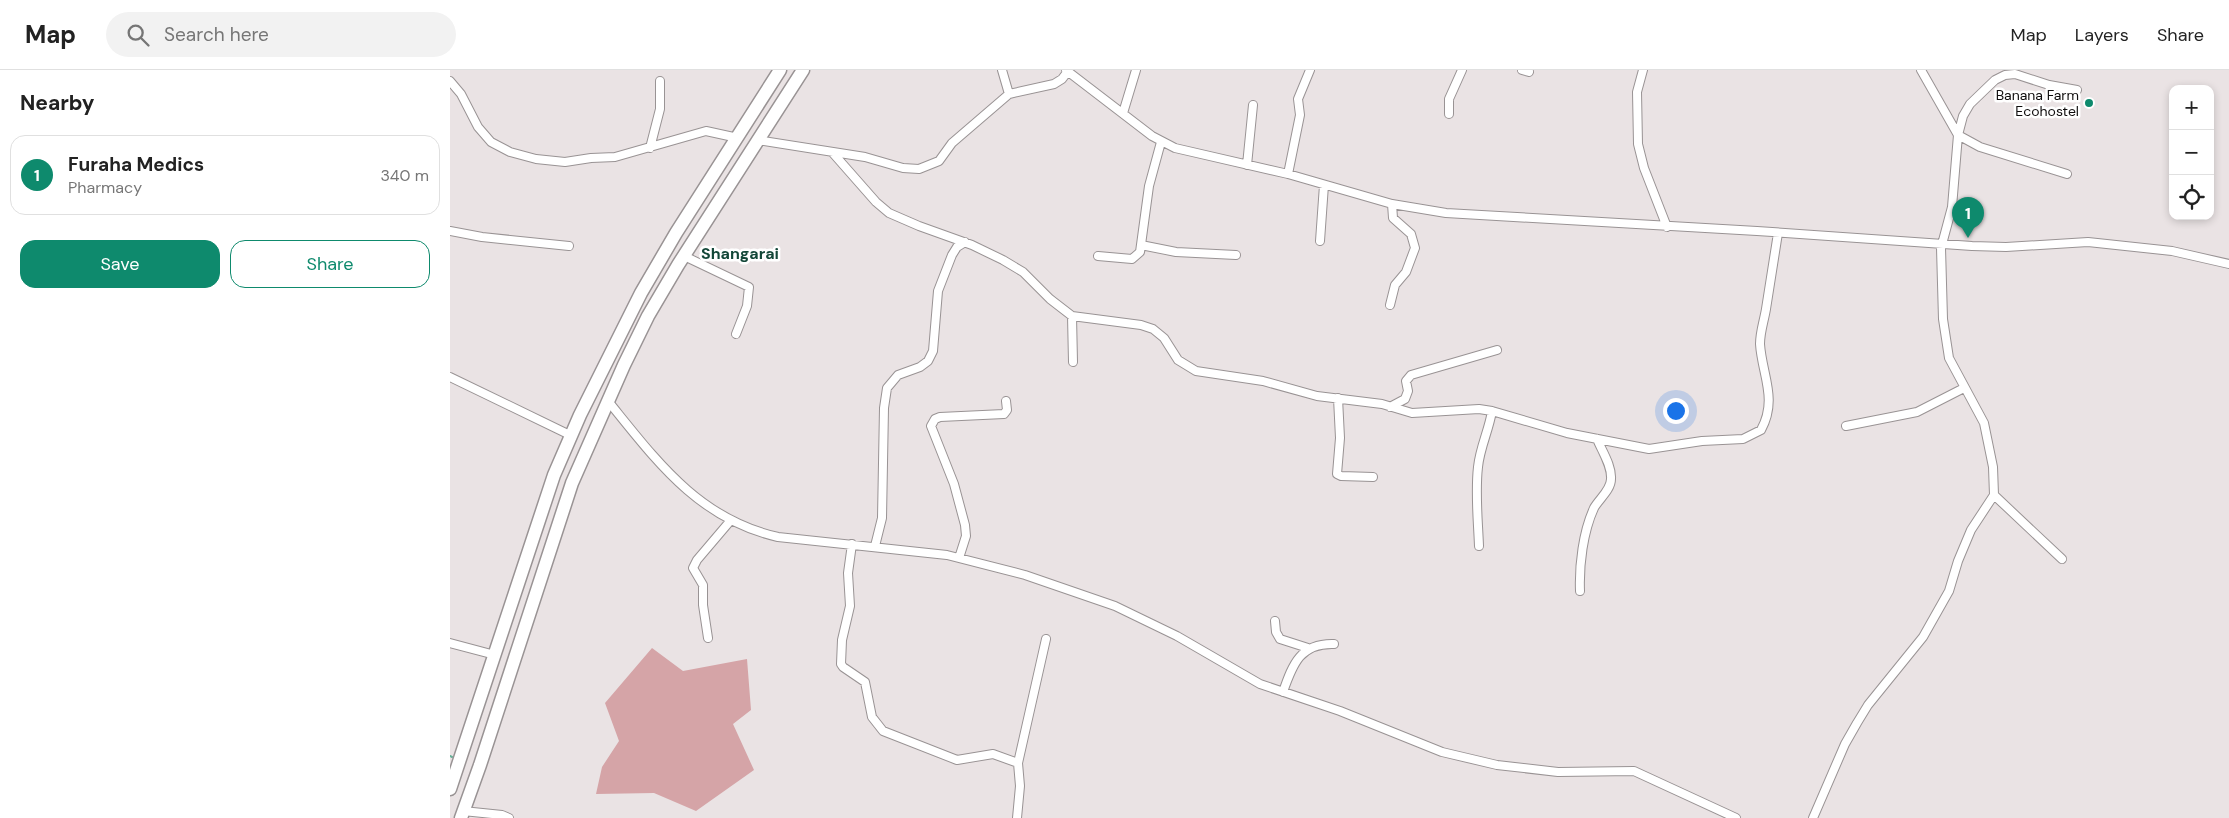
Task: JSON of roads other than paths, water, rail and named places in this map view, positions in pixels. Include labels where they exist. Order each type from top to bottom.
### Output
[{"type":"highway","points":[[450,789],[554,475],[606,361],[641,292],[676,233],[780,70]]},
{"type":"highway","points":[[462,814],[480,765],[572,483],[608,401],[648,316],[757,140],[803,70]]},
{"type":"street","points":[[1002,70],[1009,94]]},
{"type":"street","points":[[757,140],[864,157],[904,168],[919,169],[938,161],[952,143],[1009,94],[1054,84],[1062,79],[1067,70],[1161,142],[1195,154],[1288,174],[1392,204],[1446,213],[2006,247],[2088,242],[2172,251],[2229,264]]},
{"type":"street","points":[[1123,113],[1136,70]]},
{"type":"street","points":[[1288,174],[1300,115],[1298,99],[1310,70]]},
{"type":"street","points":[[1449,114],[1448,99],[1462,70]]},
{"type":"street","points":[[1643,70],[1637,97],[1638,144],[1644,168],[1666,227]]},
{"type":"street","points":[[1921,70],[1958,135],[1980,147],[2067,174]]},
{"type":"street","points":[[1813,818],[1857,723],[1868,705],[1923,637],[1949,591],[1958,561],[1971,530],[1994,495],[1993,467],[1986,430],[1977,409],[1949,358],[1943,310],[1942,243],[1952,207],[1958,135],[1963,116],[1968,106],[1995,80],[2005,75],[2015,74],[2049,85],[2077,90]]},
{"type":"street","points":[[450,81],[462,94],[482,133],[491,142],[510,152],[536,159],[565,162],[591,158],[615,158],[700,132],[715,132],[738,138]]},
{"type":"street","points":[[650,148],[660,109],[660,82]]},
{"type":"street","points":[[1247,165],[1254,104]]},
{"type":"street","points":[[1098,256],[1132,259],[1140,252],[1149,186],[1161,142]]},
{"type":"street","points":[[832,152],[885,211],[908,222],[965,242],[1014,266],[1061,309],[1072,316],[1141,325],[1153,329],[1164,338],[1178,360],[1196,371],[1263,381],[1310,394],[1382,404],[1420,414],[1479,409],[1492,411],[1567,433],[1657,449],[1702,441],[1743,439],[1761,430],[1766,417],[1769,395],[1760,338],[1778,233]]},
{"type":"street","points":[[1320,241],[1320,215],[1324,185]]},
{"type":"street","points":[[1390,305],[1395,285],[1406,272],[1414,248],[1411,234],[1393,218],[1392,204]]},
{"type":"street","points":[[450,231],[482,237],[569,246]]},
{"type":"street","points":[[875,546],[882,518],[884,408],[887,388],[898,375],[920,367],[928,361],[932,351],[938,291],[952,255],[957,247],[965,242]]},
{"type":"street","points":[[1141,245],[1176,252],[1236,255]]},
{"type":"street","points":[[684,256],[749,287],[747,306],[736,334]]},
{"type":"street","points":[[1072,316],[1073,362]]},
{"type":"street","points":[[1390,407],[1405,398],[1408,391],[1406,381],[1411,375],[1497,350]]},
{"type":"street","points":[[450,377],[572,436]]},
{"type":"street","points":[[1846,426],[1917,412],[1964,388]]},
{"type":"street","points":[[1338,398],[1340,438],[1336,472],[1341,476],[1373,477]]},
{"type":"street","points":[[608,401],[658,462],[679,484],[708,508],[760,533],[778,537],[875,546],[959,558],[1025,575],[1115,606],[1177,636],[1248,678],[1442,752],[1481,762],[1558,772],[1634,771],[1736,818]]},
{"type":"street","points":[[959,558],[966,536],[965,525],[954,484],[931,426],[935,419],[940,417],[1004,414],[1007,410],[1006,401]]},
{"type":"street","points":[[1479,546],[1478,468],[1492,411]]},
{"type":"street","points":[[1580,591],[1580,576],[1586,534],[1594,508],[1608,488],[1611,478],[1609,468],[1596,439]]},
{"type":"street","points":[[1994,495],[2062,559]]},
{"type":"street","points":[[708,638],[703,605],[703,585],[692,568],[696,560],[731,520]]},
{"type":"street","points":[[852,544],[848,573],[850,606],[842,640],[841,664],[865,682],[870,710],[878,726],[890,734],[957,760],[994,754],[1018,763]]},
{"type":"street","points":[[1275,621],[1276,632],[1280,639],[1308,648]]},
{"type":"street","points":[[1017,818],[1020,786],[1018,763],[1046,639]]},
{"type":"street","points":[[450,644],[495,655]]},
{"type":"street","points":[[1283,692],[1300,655],[1308,648],[1316,645],[1334,644]]},
{"type":"street","points":[[462,814],[502,815],[510,818]]},
{"type":"place","name":"Banana Farm Ecohostel","points":[[2089,103]]},
{"type":"place","name":"Furaha Medics","points":[[1968,238]]},
{"type":"district","name":"Shangarai","points":[[740,253]]}]
